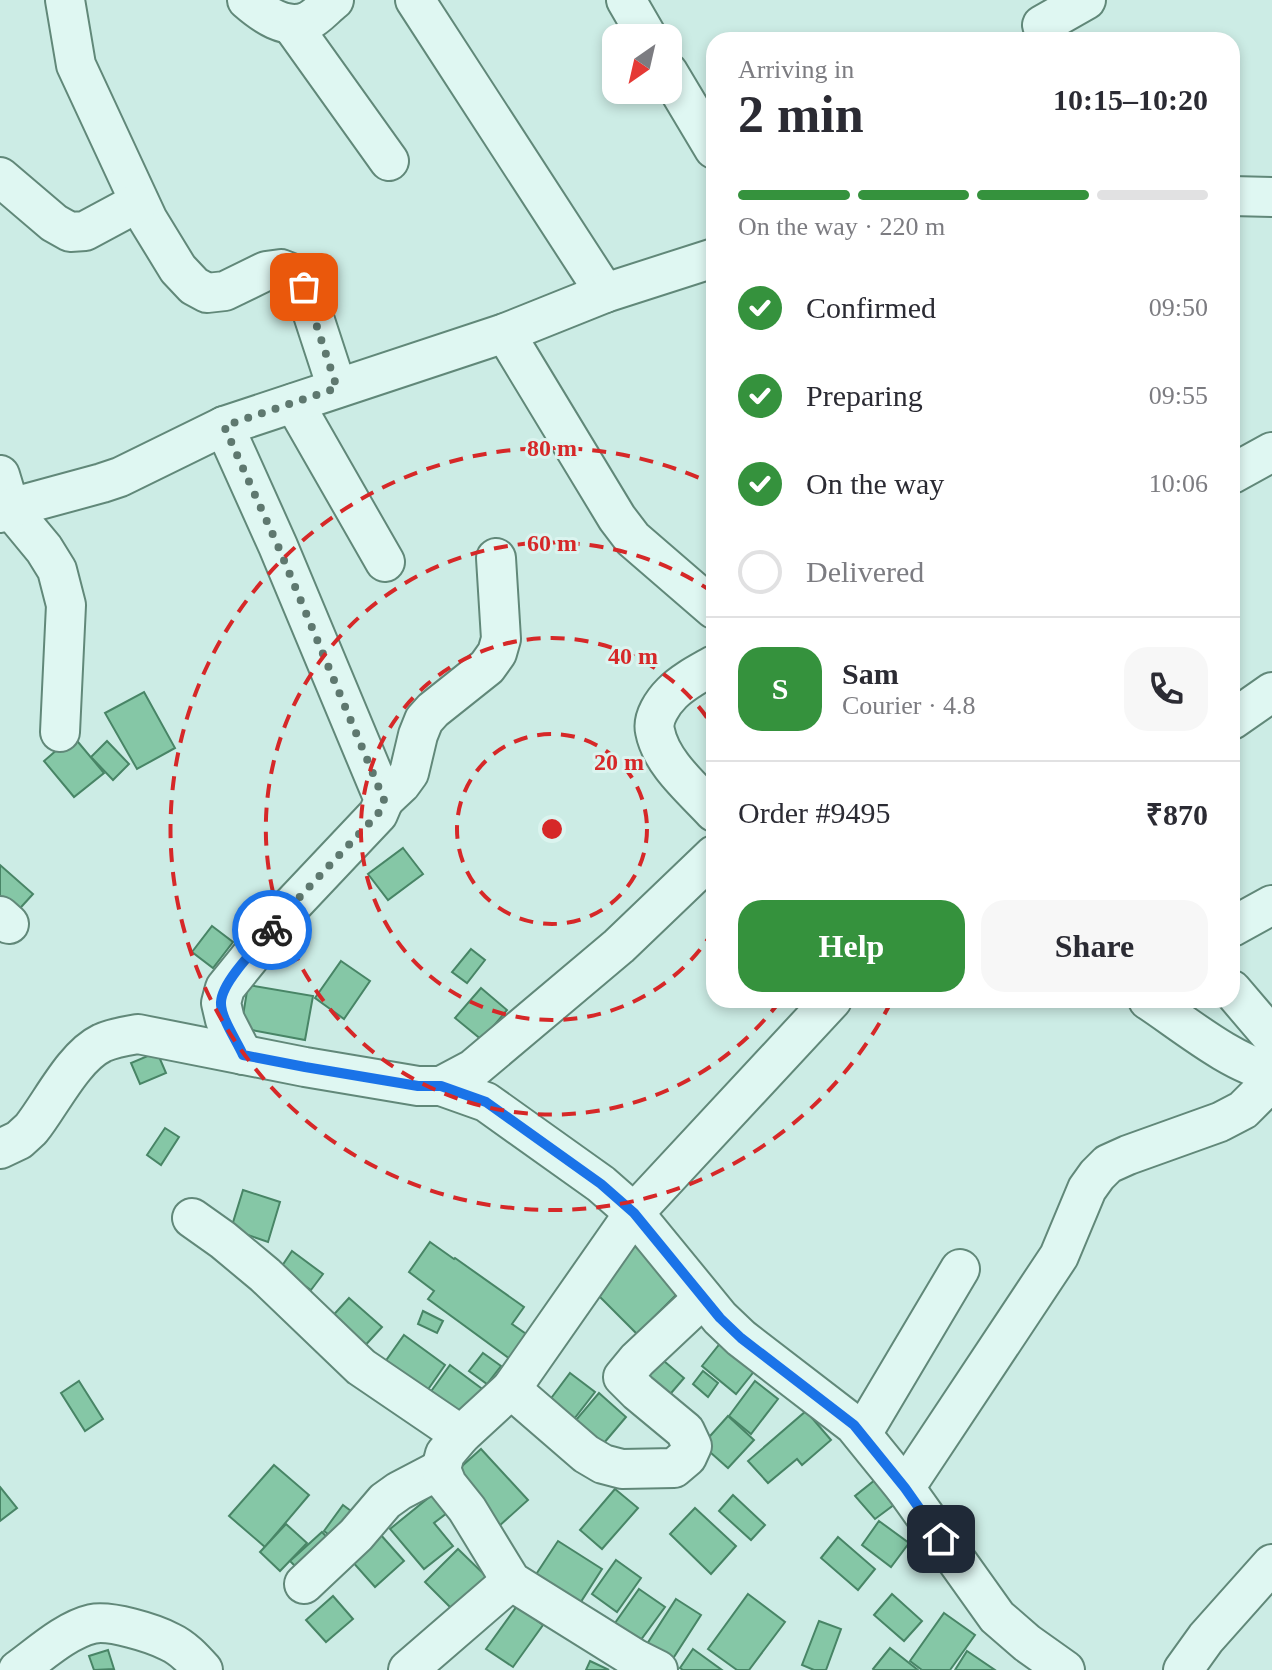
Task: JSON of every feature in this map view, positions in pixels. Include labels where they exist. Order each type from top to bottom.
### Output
[{"type":"street","points":[[65,0],[76,65],[139,202],[178,269],[194,286],[207,293],[225,291],[266,271],[281,269],[294,274],[304,287],[337,388]]},
{"type":"street","points":[[247,0],[275,20],[291,24],[308,21],[334,0]]},
{"type":"street","points":[[415,0],[605,293]]},
{"type":"street","points":[[626,0],[640,24]]},
{"type":"street","points":[[1041,22],[1086,0]]},
{"type":"street","points":[[291,24],[389,161]]},
{"type":"street","points":[[682,95],[706,136]]},
{"type":"street","points":[[0,177],[54,223],[70,232],[85,231],[139,202]]},
{"type":"street","points":[[1240,196],[1272,197]]},
{"type":"street","points":[[60,732],[66,605],[57,570],[3,499],[120,477],[224,426],[505,333],[605,293],[706,261]]},
{"type":"street","points":[[505,333],[625,529],[706,602]]},
{"type":"street","points":[[294,403],[385,562]]},
{"type":"street","points":[[224,426],[278,546],[384,800]]},
{"type":"street","points":[[1240,470],[1272,452]]},
{"type":"street","points":[[243,1055],[225,1020],[221,1003],[225,988],[293,904],[378,814],[384,800],[401,784],[409,773],[424,720],[487,667],[497,653],[501,639],[496,558]]},
{"type":"street","points":[[706,670],[672,693],[659,710],[654,729],[664,754],[706,803]]},
{"type":"street","points":[[1240,714],[1272,692]]},
{"type":"street","points":[[441,1086],[473,1069],[619,946],[706,863]]},
{"type":"street","points":[[1240,923],[1272,905]]},
{"type":"street","points":[[1240,999],[1272,1037]]},
{"type":"street","points":[[658,1670],[511,1581],[467,1509],[447,1484],[441,1469],[445,1454],[461,1435],[511,1389],[634,1213],[825,1008]]},
{"type":"street","points":[[1160,1008],[1236,1059],[1272,1072]]},
{"type":"street","points":[[0,1149],[19,1140],[31,1129],[87,1053],[102,1043],[138,1034],[305,1067],[418,1086],[441,1086],[486,1102],[601,1184],[634,1213],[703,1298],[741,1338],[837,1410],[862,1434],[905,1488],[997,1617],[1065,1670]]},
{"type":"street","points":[[905,1488],[1059,1256],[1087,1189],[1097,1175],[1108,1164],[1128,1155],[1220,1122],[1243,1110],[1272,1081]]},
{"type":"street","points":[[192,1218],[265,1275],[361,1367],[461,1435]]},
{"type":"street","points":[[862,1434],[960,1269]]},
{"type":"street","points":[[511,1389],[586,1454],[603,1464],[622,1469],[674,1468],[687,1457],[692,1446],[685,1431],[623,1377],[703,1298]]},
{"type":"street","points":[[304,1584],[356,1535],[385,1501],[441,1469]]},
{"type":"street","points":[[1183,1670],[1206,1638],[1272,1564]]},
{"type":"street","points":[[408,1670],[511,1581]]},
{"type":"street","points":[[18,1670],[73,1632],[93,1624],[111,1624],[170,1642],[203,1670]]},
{"type":"building","points":[[144,692],[175,748],[137,769],[105,713]]},
{"type":"building","points":[[73,736],[104,773],[74,797],[44,761]]},
{"type":"building","points":[[107,741],[129,764],[113,780],[91,757]]},
{"type":"building","points":[[403,848],[423,874],[388,900],[368,874]]},
{"type":"building","points":[[0,865],[33,894],[12,917],[0,907]]},
{"type":"building","points":[[212,926],[233,942],[213,968],[192,952]]},
{"type":"building","points":[[471,949],[485,960],[467,983],[452,972]]},
{"type":"building","points":[[341,961],[370,981],[344,1019],[315,998]]},
{"type":"building","points":[[248,985],[313,996],[305,1040],[241,1028]]},
{"type":"building","points":[[481,988],[507,1010],[482,1040],[455,1018]]},
{"type":"building","points":[[157,1052],[166,1073],[140,1084],[131,1063]]},
{"type":"building","points":[[165,1128],[179,1137],[161,1165],[147,1155]]},
{"type":"building","points":[[243,1190],[280,1202],[268,1242],[231,1229]]},
{"type":"building","points":[[430,1242],[524,1307],[512,1324],[539,1343],[521,1367],[428,1299],[434,1291],[409,1272]]},
{"type":"building","points":[[631,1242],[680,1291],[637,1334],[588,1285]]},
{"type":"building","points":[[292,1251],[323,1274],[311,1290],[280,1269]]},
{"type":"building","points":[[349,1298],[382,1327],[361,1350],[328,1321]]},
{"type":"building","points":[[423,1311],[443,1321],[437,1333],[418,1324]]},
{"type":"building","points":[[404,1335],[445,1365],[422,1398],[380,1369]]},
{"type":"building","points":[[722,1341],[756,1369],[736,1394],[702,1366]]},
{"type":"building","points":[[651,1350],[684,1378],[660,1406],[627,1378]]},
{"type":"building","points":[[483,1353],[501,1366],[487,1384],[469,1371]]},
{"type":"building","points":[[450,1365],[485,1391],[463,1423],[427,1397]]},
{"type":"building","points":[[703,1371],[718,1383],[708,1397],[693,1384]]},
{"type":"building","points":[[570,1373],[595,1392],[567,1428],[543,1409]]},
{"type":"building","points":[[79,1381],[103,1419],[85,1431],[61,1393]]},
{"type":"building","points":[[755,1381],[778,1399],[751,1434],[729,1416]]},
{"type":"building","points":[[599,1393],[626,1417],[598,1450],[570,1427]]},
{"type":"building","points":[[806,1411],[831,1440],[802,1465],[797,1459],[768,1483],[748,1461]]},
{"type":"building","points":[[728,1416],[754,1440],[728,1468],[702,1445]]},
{"type":"building","points":[[481,1449],[528,1500],[498,1527],[451,1476]]},
{"type":"building","points":[[274,1465],[309,1495],[265,1547],[229,1516]]},
{"type":"building","points":[[875,1480],[895,1504],[875,1519],[855,1496]]},
{"type":"building","points":[[0,1487],[17,1508],[0,1521]]},
{"type":"building","points":[[615,1489],[638,1508],[602,1549],[580,1530]]},
{"type":"building","points":[[432,1495],[447,1513],[434,1523],[453,1546],[424,1569],[390,1529]]},
{"type":"building","points":[[733,1495],[765,1525],[751,1540],[719,1511]]},
{"type":"building","points":[[343,1505],[363,1520],[344,1546],[324,1531]]},
{"type":"building","points":[[695,1508],[736,1546],[711,1574],[670,1534]]},
{"type":"building","points":[[879,1521],[909,1543],[891,1567],[862,1545]]},
{"type":"building","points":[[286,1524],[307,1543],[280,1571],[260,1552]]},
{"type":"building","points":[[322,1532],[338,1549],[307,1578],[290,1561]]},
{"type":"building","points":[[380,1534],[404,1561],[375,1587],[342,1550]]},
{"type":"building","points":[[838,1537],[875,1569],[858,1590],[821,1558]]},
{"type":"building","points":[[558,1541],[602,1569],[575,1611],[531,1582]]},
{"type":"building","points":[[458,1549],[493,1583],[460,1617],[425,1582]]},
{"type":"building","points":[[616,1560],[641,1578],[617,1612],[592,1594]]},
{"type":"building","points":[[639,1589],[665,1607],[640,1641],[615,1623]]},
{"type":"building","points":[[748,1594],[785,1622],[749,1670],[737,1670],[708,1649]]},
{"type":"building","points":[[892,1594],[922,1621],[904,1641],[874,1615]]},
{"type":"building","points":[[333,1596],[353,1619],[326,1642],[306,1620]]},
{"type":"building","points":[[676,1599],[701,1615],[672,1660],[647,1644]]},
{"type":"building","points":[[517,1606],[543,1625],[513,1667],[486,1649]]},
{"type":"building","points":[[944,1613],[975,1635],[950,1670],[922,1670],[910,1661]]},
{"type":"building","points":[[819,1621],[841,1629],[826,1670],[814,1670],[802,1665]]},
{"type":"building","points":[[890,1648],[918,1670],[874,1670]]},
{"type":"building","points":[[693,1649],[722,1670],[680,1668]]},
{"type":"building","points":[[108,1650],[114,1669],[94,1670],[89,1656]]},
{"type":"building","points":[[967,1651],[995,1670],[955,1670]]},
{"type":"building","points":[[590,1661],[609,1670],[586,1670]]},
{"type":"way so far","points":[[272,930],[378,814],[384,800],[278,546],[224,426],[337,388],[304,287]]},
{"type":"route","points":[[272,930],[234,975],[225,988],[221,1003],[225,1020],[243,1055],[418,1086],[441,1086],[486,1102],[601,1184],[634,1213],[720,1318],[741,1338],[854,1425],[941,1539]]}]
